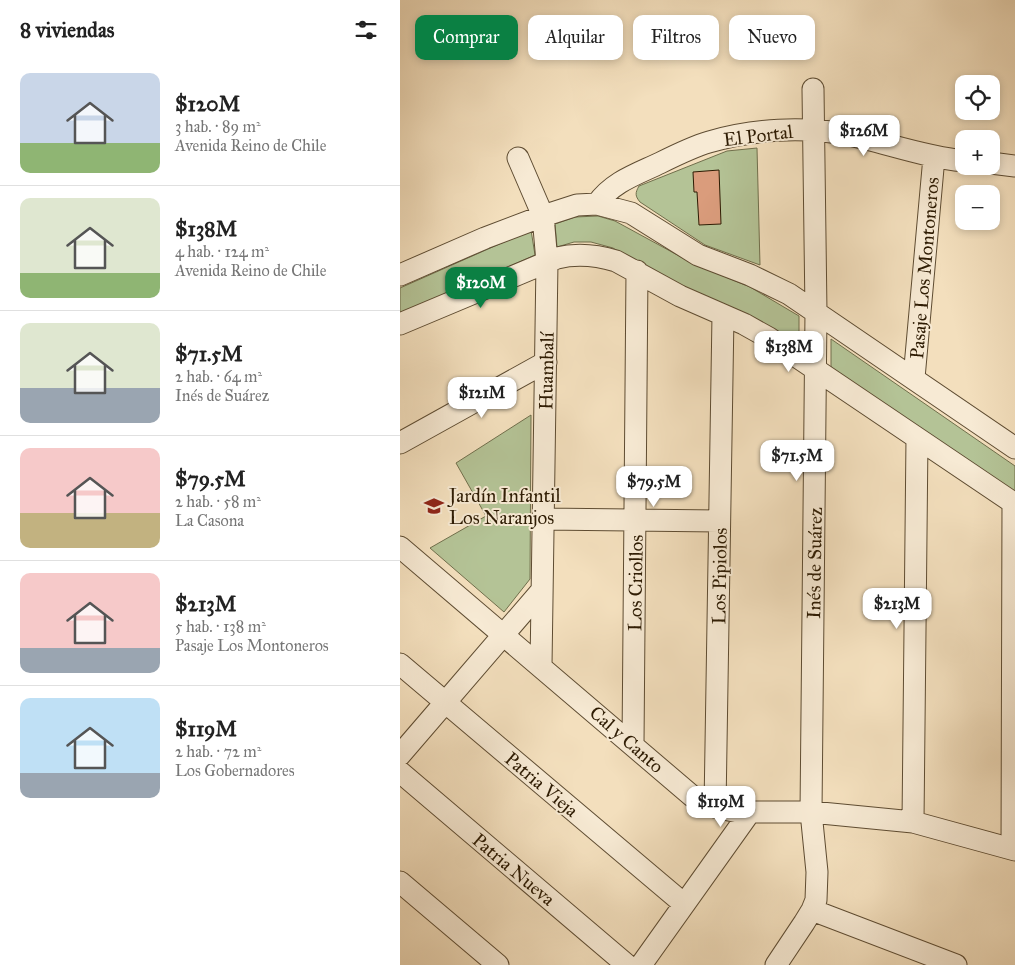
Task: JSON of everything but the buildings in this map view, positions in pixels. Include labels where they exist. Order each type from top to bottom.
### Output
[{"type":"street","name":"Inés de Suárez","points":[[776,965],[812,910],[817,889],[811,812],[816,369],[813,90]]},
{"type":"street","name":"El Portal","points":[[597,204],[609,189],[623,180],[707,142],[743,134],[813,130],[851,135],[934,157],[955,160]]},
{"type":"street","name":"Pasaje Los Montoneros","points":[[914,378],[934,157]]},
{"type":"street","name":"Huambalí","points":[[518,158],[542,216],[547,262],[541,666]]},
{"type":"street","points":[[1000,164],[1015,166]]},
{"type":"street","points":[[400,275],[485,238],[577,205],[597,204],[631,213],[698,255],[765,282],[789,294],[1014,442]]},
{"type":"street","points":[[400,324],[547,262],[568,255],[593,255],[616,261],[680,296],[744,324],[769,338],[1014,504],[1013,850]]},
{"type":"street","name":"Los Criollos","points":[[633,745],[637,271]]},
{"type":"street","name":"Los Pipiolos","points":[[715,807],[722,315]]},
{"type":"street","points":[[400,444],[546,362]]},
{"type":"street","points":[[913,822],[917,438]]},
{"type":"street","points":[[543,519],[719,522]]},
{"type":"street","name":"Cal y Canto","points":[[400,548],[692,796],[715,807],[727,810],[811,812],[913,822],[1013,850]]},
{"type":"street","points":[[400,756],[542,590]]},
{"type":"street","name":"Patria Vieja","points":[[400,664],[684,904]]},
{"type":"street","name":"Patria Nueva","points":[[400,772],[627,965]]},
{"type":"street","points":[[641,965],[750,812]]},
{"type":"street","points":[[400,882],[498,965]]},
{"type":"street","points":[[812,910],[943,963]]},
{"type":"green space","points":[[757,148],[760,265],[705,245],[640,202],[636,196],[639,186],[727,151]]},
{"type":"green space","points":[[598,216],[615,221],[694,264],[750,287],[799,316],[799,347],[642,267],[613,248],[591,242],[574,242],[557,247],[555,224],[575,217]]},
{"type":"green space","points":[[531,230],[535,255],[400,316],[400,288]]},
{"type":"green space","points":[[831,339],[1015,466],[1015,494],[831,368]]},
{"type":"green space","points":[[531,415],[530,579],[504,612],[430,548],[486,516],[456,463]]},
{"type":"place","name":"Jardín Infantil Los Naranjos","points":[[434,506]]}]
